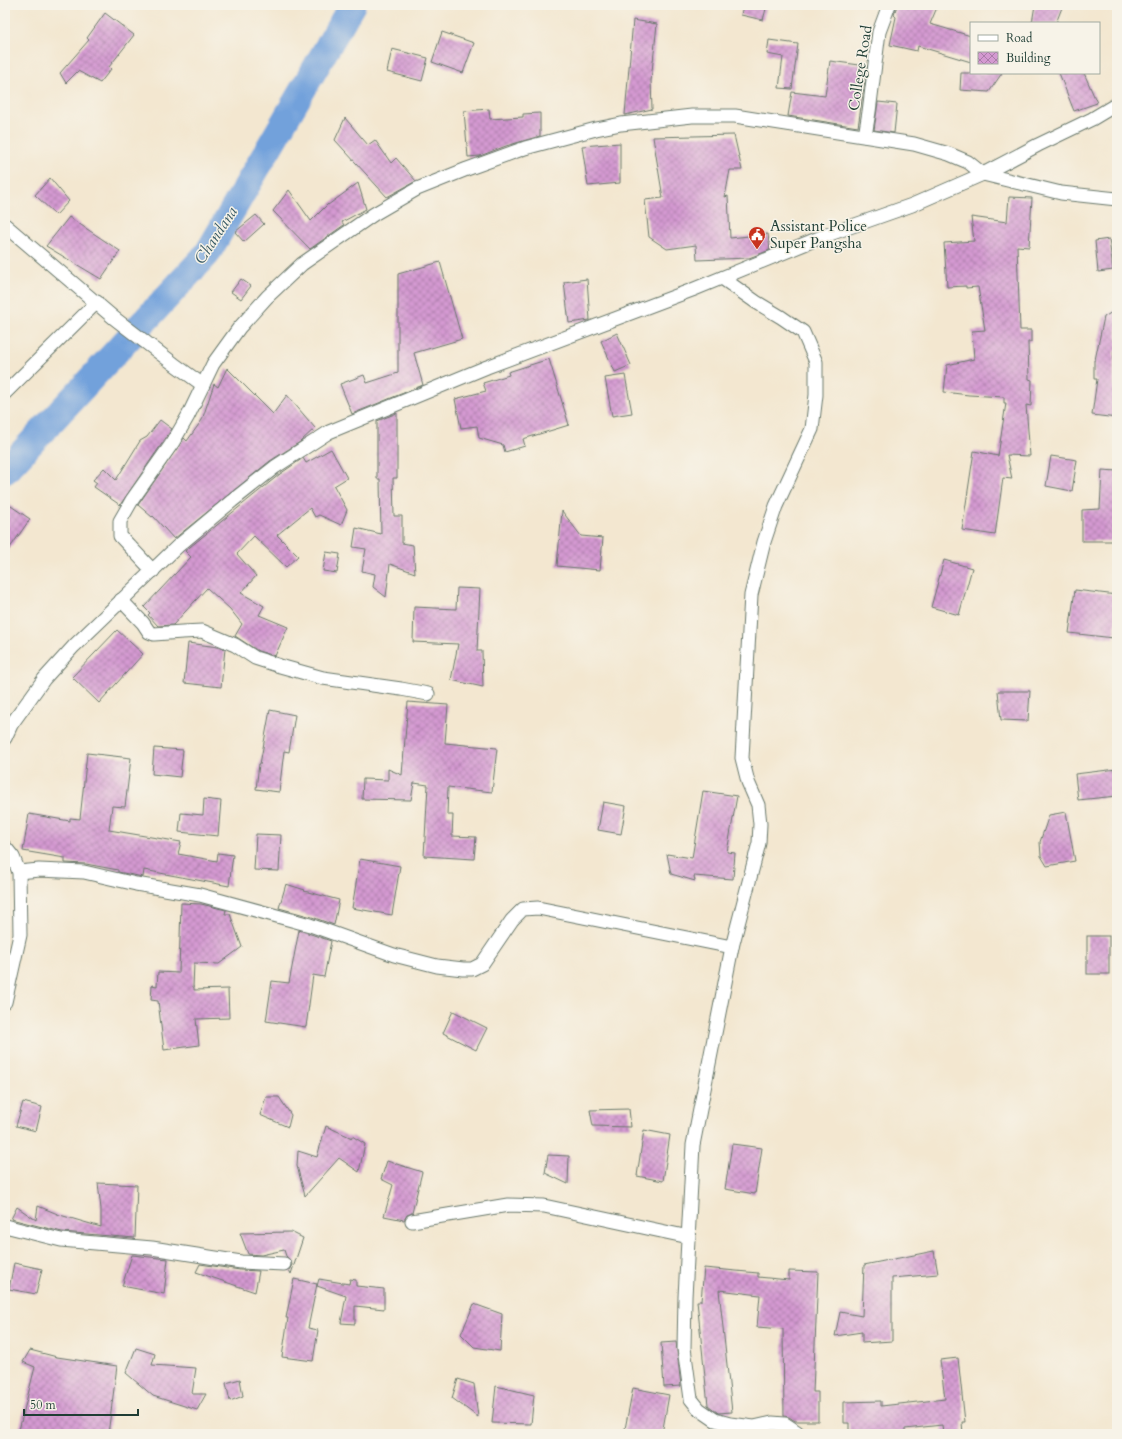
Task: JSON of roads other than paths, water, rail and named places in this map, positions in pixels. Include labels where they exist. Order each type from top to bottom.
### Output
[{"type":"street","name":"College Road","points":[[865,136],[880,32],[889,5]]},
{"type":"street","points":[[5,738],[11,725],[44,679],[74,646],[178,546],[275,467],[330,432],[487,367],[722,278],[824,236],[912,206],[983,174],[1092,119],[1117,104]]},
{"type":"street","points":[[153,571],[120,536],[120,521],[132,500],[173,442],[188,416],[213,364],[239,328],[267,297],[302,264],[374,214],[417,190],[467,169],[525,148],[596,129],[621,124],[692,116],[735,116],[914,144],[949,154],[968,162],[983,174],[1061,194],[1117,199]]},
{"type":"street","points":[[5,225],[114,318],[203,385]]},
{"type":"street","points":[[722,278],[803,332],[816,362],[816,395],[812,429],[776,506],[764,542],[751,595],[742,758],[748,782],[758,805],[760,824],[759,843],[732,947],[694,1145],[685,1297],[684,1348],[691,1398],[700,1409],[715,1420],[730,1424],[754,1428],[772,1423],[785,1424],[798,1434]]},
{"type":"street","points":[[5,394],[97,302]]},
{"type":"street","points":[[121,600],[144,623],[149,632],[154,634],[202,632],[235,645],[255,658],[323,678],[428,694]]},
{"type":"street","points":[[5,847],[13,857],[19,872],[20,935],[5,1002]]},
{"type":"street","points":[[19,872],[40,870],[84,872],[136,884],[200,895],[310,925],[394,955],[437,966],[463,969],[472,969],[482,964],[512,920],[523,909],[538,908],[732,947]]},
{"type":"street","points":[[412,1221],[508,1206],[544,1206],[688,1237]]},
{"type":"street","points":[[5,1226],[61,1240],[152,1248],[241,1262],[284,1264]]},
{"type":"waterway","name":"Chandana","points":[[5,471],[207,254],[352,5]]},
{"type":"place","name":"Assistant Police Super Pangsha","points":[[757,250]]}]
